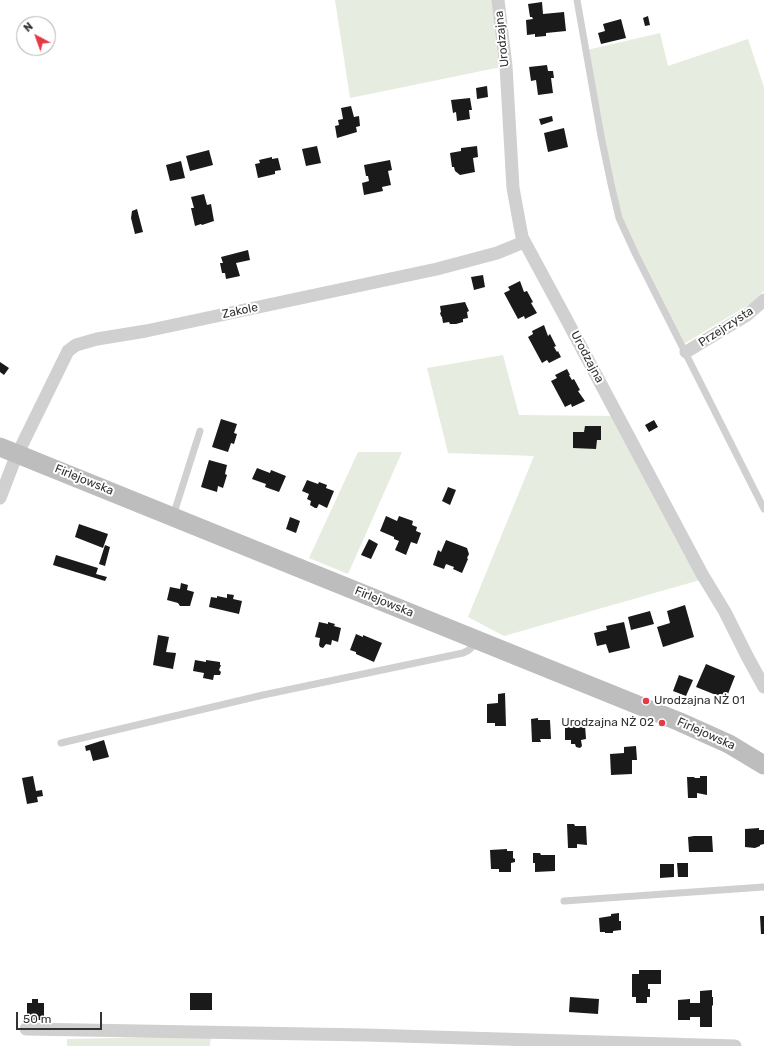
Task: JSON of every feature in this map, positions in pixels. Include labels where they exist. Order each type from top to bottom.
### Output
[{"type":"street","name":"Urodzajna","points":[[498,0],[506,66],[513,188],[520,233],[764,687]]},
{"type":"street","name":"Zakole","points":[[0,498],[18,454],[68,350],[76,345],[97,339],[168,326],[437,269],[497,253],[524,242]]},
{"type":"street","name":"Przejrzysta","points":[[686,352],[747,316],[764,300]]},
{"type":"street","name":"Firlejowska","points":[[0,447],[680,722],[729,744],[764,765]]},
{"type":"street","points":[[26,1029],[366,1035],[735,1046]]},
{"type":"lane","points":[[577,0],[601,136],[619,218],[636,255],[764,509]]},
{"type":"lane","points":[[172,516],[200,431]]},
{"type":"lane","points":[[61,743],[263,695],[463,653],[474,646],[478,640]]},
{"type":"lane","points":[[564,901],[764,887]]},
{"type":"shaded area","points":[[335,0],[501,0],[506,66],[350,98]]},
{"type":"shaded area","points":[[660,33],[668,66],[748,39],[764,87],[764,291],[750,304],[682,345],[619,218],[587,50]]},
{"type":"shaded area","points":[[503,355],[519,415],[617,416],[700,580],[504,636],[468,617],[534,456],[448,453],[427,368]]},
{"type":"shaded area","points":[[358,452],[402,452],[348,574],[309,558]]},
{"type":"shaded area","points":[[211,1036],[210,1046],[67,1046],[67,1039]]},
{"type":"building","points":[[542,2],[543,14],[564,12],[566,31],[546,33],[546,36],[535,37],[535,34],[527,35],[526,20],[533,19],[530,17],[528,4]]},
{"type":"building","points":[[648,16],[650,25],[645,26],[643,18]]},
{"type":"building","points":[[621,19],[626,38],[601,44],[598,33],[605,31],[603,24]]},
{"type":"building","points":[[547,65],[548,71],[553,71],[554,78],[551,78],[553,93],[538,95],[536,80],[531,81],[529,67]]},
{"type":"building","points":[[487,86],[488,97],[477,99],[476,88]]},
{"type":"building","points":[[470,98],[472,110],[469,110],[470,119],[457,121],[456,112],[453,113],[451,100]]},
{"type":"building","points":[[351,106],[354,117],[359,116],[360,126],[356,127],[357,132],[337,138],[335,126],[339,125],[338,120],[343,119],[341,108]]},
{"type":"building","points":[[552,116],[553,121],[541,125],[539,119]]},
{"type":"building","points":[[564,128],[568,147],[548,152],[544,133]]},
{"type":"building","points":[[317,146],[321,163],[306,166],[302,149]]},
{"type":"building","points":[[477,146],[478,157],[473,158],[475,172],[460,175],[455,171],[454,167],[452,167],[450,153],[461,151],[461,148]]},
{"type":"building","points":[[209,150],[213,165],[190,171],[186,156]]},
{"type":"building","points":[[272,157],[272,159],[278,158],[281,170],[275,171],[275,174],[258,178],[255,164],[260,163],[259,160]]},
{"type":"building","points":[[390,160],[392,170],[388,171],[391,185],[382,187],[383,191],[364,195],[362,183],[369,181],[368,176],[366,176],[364,165]]},
{"type":"building","points":[[181,161],[185,178],[170,181],[166,165]]},
{"type":"building","points":[[204,194],[207,205],[211,204],[214,221],[195,226],[191,208],[194,208],[191,197]]},
{"type":"building","points":[[137,209],[143,232],[135,234],[131,218],[132,211]]},
{"type":"building","points":[[248,250],[250,260],[236,263],[240,276],[226,279],[225,273],[222,273],[220,263],[223,263],[221,257]]},
{"type":"building","points":[[483,275],[485,287],[474,290],[471,277]]},
{"type":"building","points":[[520,281],[524,292],[527,291],[533,302],[531,303],[537,313],[525,319],[524,316],[518,319],[504,293],[510,290],[508,287]]},
{"type":"building","points":[[465,302],[469,311],[467,312],[468,318],[463,319],[463,322],[456,324],[450,324],[449,322],[443,323],[440,313],[440,306]]},
{"type":"building","points":[[544,325],[548,336],[550,334],[556,346],[554,347],[561,357],[549,363],[547,360],[542,363],[528,337],[533,334],[532,331]]},
{"type":"building","points":[[0,362],[9,368],[4,375],[0,372]]},
{"type":"building","points":[[567,369],[585,401],[572,407],[571,404],[565,407],[551,381],[557,378],[555,375]]},
{"type":"building","points":[[221,419],[237,424],[234,433],[237,434],[234,444],[231,443],[228,452],[212,447]]},
{"type":"building","points":[[654,420],[658,427],[649,432],[645,425]]},
{"type":"building","points":[[585,426],[601,426],[601,440],[597,440],[596,449],[573,448],[573,432],[584,432]]},
{"type":"building","points":[[209,460],[227,465],[225,474],[227,475],[223,488],[218,486],[217,492],[201,487]]},
{"type":"building","points":[[257,468],[270,473],[271,470],[286,476],[279,492],[265,487],[266,484],[252,479]]},
{"type":"building","points":[[307,480],[318,484],[319,482],[327,485],[326,488],[334,491],[327,508],[319,504],[317,508],[310,505],[311,501],[307,499],[309,494],[302,491]]},
{"type":"building","points":[[448,487],[456,490],[450,505],[442,501]]},
{"type":"building","points":[[386,516],[397,521],[399,516],[413,521],[412,525],[417,527],[416,531],[421,533],[417,544],[411,542],[406,555],[395,550],[399,541],[394,539],[394,537],[380,531]]},
{"type":"building","points":[[290,517],[300,521],[296,533],[286,529]]},
{"type":"building","points":[[79,524],[108,534],[103,548],[75,537]]},
{"type":"building","points":[[369,539],[378,544],[371,559],[361,555]]},
{"type":"building","points":[[446,540],[467,548],[469,554],[468,559],[462,573],[453,569],[454,567],[446,564],[444,569],[433,565],[438,550],[441,552]]},
{"type":"building","points":[[105,545],[110,547],[105,566],[99,564]]},
{"type":"building","points":[[56,555],[98,568],[96,574],[107,577],[105,581],[53,565]]},
{"type":"building","points":[[181,583],[188,585],[187,590],[194,592],[190,606],[180,606],[178,603],[167,600],[170,587],[180,589]]},
{"type":"building","points":[[227,594],[234,595],[233,599],[242,601],[239,614],[209,607],[211,597],[217,598],[217,596],[227,598]]},
{"type":"building","points":[[685,605],[694,637],[663,647],[657,627],[670,623],[667,611]]},
{"type":"building","points":[[650,611],[654,624],[631,630],[628,617]]},
{"type":"building","points":[[319,622],[328,624],[328,622],[341,628],[338,642],[332,640],[331,645],[326,644],[323,648],[320,647],[320,638],[315,637]]},
{"type":"building","points":[[624,622],[630,648],[609,653],[606,644],[597,646],[594,633],[607,630],[606,626]]},
{"type":"building","points":[[356,634],[363,637],[363,635],[382,643],[374,662],[350,650]]},
{"type":"building","points":[[158,635],[169,637],[166,652],[176,653],[173,669],[153,665]]},
{"type":"building","points":[[195,660],[220,662],[220,675],[214,675],[213,680],[203,678],[204,673],[193,671]]},
{"type":"building","points":[[706,664],[735,676],[726,699],[696,687]]},
{"type":"building","points":[[679,675],[693,680],[686,696],[673,691]]},
{"type":"building","points":[[505,693],[506,726],[495,726],[495,723],[487,723],[487,704],[498,703],[498,694]]},
{"type":"building","points":[[538,718],[538,720],[550,720],[551,739],[540,739],[541,742],[532,742],[531,719]]},
{"type":"building","points":[[570,723],[585,725],[586,739],[581,740],[582,746],[580,748],[576,747],[575,744],[571,744],[571,740],[565,740],[565,726],[570,725]]},
{"type":"building","points":[[104,740],[109,757],[93,761],[90,750],[86,751],[85,746]]},
{"type":"building","points":[[636,746],[637,760],[632,760],[632,774],[611,775],[610,754],[624,753],[624,747]]},
{"type":"building","points":[[33,776],[36,791],[42,790],[43,796],[37,797],[38,802],[27,804],[22,778]]},
{"type":"building","points":[[700,776],[707,776],[707,795],[697,793],[697,798],[688,798],[687,777],[700,778]]},
{"type":"building","points":[[567,824],[586,826],[587,845],[577,844],[577,848],[568,848]]},
{"type":"building","points":[[759,828],[759,830],[764,830],[764,844],[755,848],[745,847],[745,829]]},
{"type":"building","points":[[712,836],[713,852],[689,852],[688,837]]},
{"type":"building","points":[[507,849],[507,851],[513,851],[513,858],[515,859],[515,862],[511,863],[511,872],[499,872],[499,869],[491,869],[490,850]]},
{"type":"building","points":[[533,853],[540,853],[541,855],[555,855],[555,871],[535,872]]},
{"type":"building","points":[[677,863],[688,863],[688,877],[678,877]]},
{"type":"building","points":[[660,864],[674,864],[674,877],[660,878]]},
{"type":"building","points":[[619,913],[621,930],[613,931],[613,933],[600,932],[599,918]]},
{"type":"building","points":[[760,916],[764,916],[764,934],[761,934]]},
{"type":"building","points":[[639,970],[661,970],[661,984],[648,984],[648,989],[650,989],[650,997],[647,997],[647,1003],[636,1003],[636,997],[632,997],[632,974],[639,974]]},
{"type":"building","points":[[712,990],[712,1027],[700,1027],[700,1017],[690,1017],[690,1020],[678,1020],[678,1000],[690,999],[690,1003],[700,1003],[700,991]]},
{"type":"building","points":[[190,993],[212,993],[212,1010],[190,1010]]},
{"type":"building","points":[[570,997],[599,999],[598,1014],[569,1012]]},
{"type":"building","points":[[32,999],[38,999],[38,1003],[44,1003],[44,1020],[27,1020],[27,1003],[32,1003]]},
{"type":"place","name":"Urodzajna NŻ 01","points":[[646,701]]},
{"type":"place","name":"Urodzajna NŻ 02","points":[[662,723]]}]
